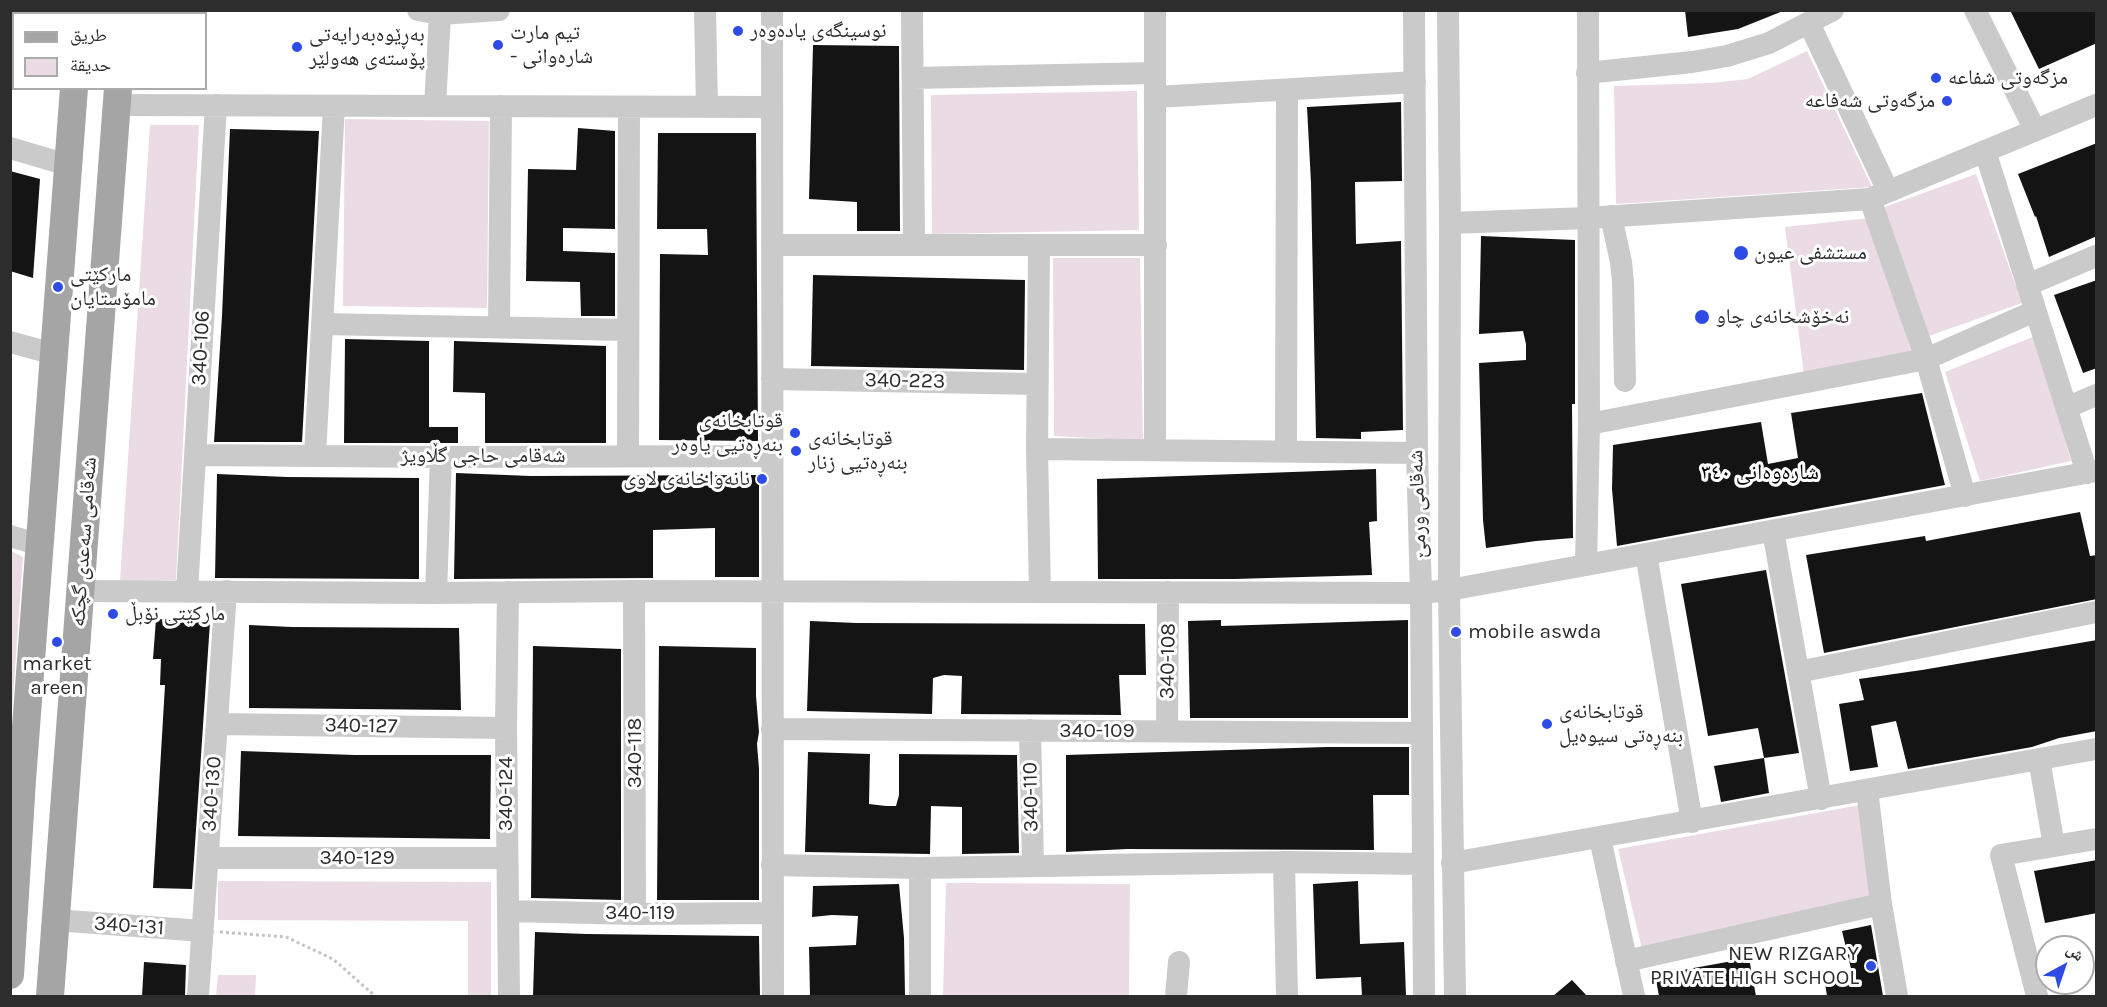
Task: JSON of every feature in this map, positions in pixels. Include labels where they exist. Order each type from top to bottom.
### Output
[{"type":"main road","name":"شەقامی سەعدی گچکە","points":[[10,975],[22,780],[74,90]]},
{"type":"main road","name":"شەقامی سەعدی گچکە","points":[[50,996],[118,97]]},
{"type":"main road","points":[[22,780],[66,783]]},
{"type":"street","points":[[418,10],[440,14],[499,10]]},
{"type":"street","points":[[705,10],[707,107]]},
{"type":"street","points":[[772,10],[772,996]]},
{"type":"street","points":[[912,10],[914,245]]},
{"type":"street","points":[[1155,10],[1155,450]]},
{"type":"street","name":"شەقامی ورمێ","points":[[1414,10],[1424,996]]},
{"type":"street","name":"شەقامی ورمێ","points":[[1448,10],[1449,590],[1455,996]]},
{"type":"street","points":[[1586,566],[1588,424],[1600,217],[1587,73],[1588,10]]},
{"type":"street","points":[[1587,73],[1728,56],[1769,43],[1833,10]]},
{"type":"street","points":[[1975,10],[2036,130]]},
{"type":"street","points":[[435,106],[440,14]]},
{"type":"street","points":[[1809,22],[1879,195],[1965,496]]},
{"type":"street","points":[[913,78],[1155,73]]},
{"type":"street","points":[[1156,97],[1415,82]]},
{"type":"street","points":[[1286,452],[1287,90]]},
{"type":"street","points":[[118,97],[180,97],[216,105],[772,107]]},
{"type":"street","name":"340-106","points":[[187,591],[216,105]]},
{"type":"street","points":[[1450,223],[1600,217],[1879,195],[2097,105]]},
{"type":"street","points":[[315,455],[334,106]]},
{"type":"street","points":[[499,327],[501,106]]},
{"type":"street","points":[[628,455],[629,107]]},
{"type":"street","points":[[10,148],[68,165]]},
{"type":"street","points":[[80,591],[1421,593],[1586,566],[2092,472],[2066,408],[1985,151]]},
{"type":"street","points":[[1600,217],[1621,262],[1625,381]]},
{"type":"street","points":[[772,245],[1156,245]]},
{"type":"street","points":[[1039,245],[1037,449],[1040,592]]},
{"type":"street","points":[[2026,285],[2097,256]]},
{"type":"street","points":[[1588,424],[1926,359],[2035,311]]},
{"type":"street","points":[[322,324],[628,330]]},
{"type":"street","points":[[10,342],[54,354]]},
{"type":"street","name":"340-223","points":[[772,379],[1038,384]]},
{"type":"street","points":[[2066,408],[2097,395]]},
{"type":"street","points":[[1037,449],[1417,453]]},
{"type":"street","name":"شەقامی حاجی گڵاویژ","points":[[195,455],[772,456]]},
{"type":"street","points":[[436,593],[441,457]]},
{"type":"street","points":[[1773,531],[1821,799]]},
{"type":"street","points":[[10,536],[40,545]]},
{"type":"street","points":[[1646,554],[1692,822]]},
{"type":"street","name":"340-130","points":[[198,996],[226,591]]},
{"type":"street","name":"340-118","points":[[634,591],[635,914]]},
{"type":"street","name":"340-124","points":[[508,592],[506,858],[509,996]]},
{"type":"street","name":"340-108","points":[[1167,731],[1168,592]]},
{"type":"street","points":[[1798,672],[2097,612]]},
{"type":"street","name":"340-127","points":[[217,724],[506,728]]},
{"type":"street","name":"340-109","points":[[772,729],[1422,733]]},
{"type":"street","name":"340-110","points":[[1030,730],[1033,865]]},
{"type":"street","points":[[1452,863],[2097,749]]},
{"type":"street","points":[[2039,759],[2054,846]]},
{"type":"street","points":[[1867,790],[1881,904],[1896,996]]},
{"type":"street","points":[[1600,838],[1634,996]]},
{"type":"street","points":[[2037,996],[2001,855],[2097,839]]},
{"type":"street","name":"340-129","points":[[208,858],[506,858]]},
{"type":"street","points":[[772,864],[920,868],[1284,862],[1423,864]]},
{"type":"street","points":[[1284,862],[1287,996]]},
{"type":"street","points":[[920,868],[920,996]]},
{"type":"street","points":[[1626,961],[1881,904]]},
{"type":"street","name":"340-119","points":[[508,911],[635,914],[772,913]]},
{"type":"street","name":"340-131","points":[[56,920],[203,931]]},
{"type":"street","points":[[1176,996],[1179,962]]},
{"type":"path","points":[[203,931],[286,937],[333,959],[375,996]]},
{"type":"green space","points":[[1807,51],[1872,187],[1616,204],[1614,86],[1712,83],[1748,79]]},
{"type":"green space","points":[[1137,91],[1139,230],[932,234],[931,95]]},
{"type":"green space","points":[[345,119],[489,121],[487,308],[343,306]]},
{"type":"green space","points":[[150,125],[199,125],[176,580],[120,581]]},
{"type":"green space","points":[[1976,174],[2022,303],[1929,336],[1882,208]]},
{"type":"green space","points":[[1869,218],[1912,354],[1804,375],[1785,227]]},
{"type":"green space","points":[[1053,258],[1140,258],[1143,441],[1054,436]]},
{"type":"green space","points":[[2035,336],[2071,461],[1980,481],[1945,372]]},
{"type":"green space","points":[[10,551],[23,557],[11,726]]},
{"type":"green space","points":[[1860,805],[1871,896],[1642,949],[1618,849]]},
{"type":"green space","points":[[218,881],[491,882],[491,996],[468,996],[468,921],[218,920]]},
{"type":"green space","points":[[946,883],[1130,884],[1129,996],[943,996]]},
{"type":"green space","points":[[218,975],[256,975],[255,996],[216,996]]},
{"type":"building","points":[[1685,10],[1783,11],[1738,29],[1688,37]]},
{"type":"building","points":[[2010,10],[2097,10],[2097,43],[2039,69]]},
{"type":"building","points":[[813,45],[899,46],[900,231],[857,231],[857,202],[809,199]]},
{"type":"building","points":[[1401,102],[1402,181],[1355,182],[1356,244],[1401,241],[1403,430],[1361,432],[1361,439],[1316,438],[1311,183],[1307,107]]},
{"type":"building","points":[[578,128],[615,131],[615,229],[563,228],[563,251],[615,253],[615,316],[581,316],[580,282],[526,281],[528,169],[576,170]]},
{"type":"building","points":[[230,129],[319,131],[302,442],[214,442]]},
{"type":"building","points":[[658,133],[756,133],[758,441],[659,440],[660,254],[708,255],[707,229],[657,229]]},
{"type":"building","points":[[2097,143],[2097,236],[2049,257],[2036,216],[2018,174]]},
{"type":"building","points":[[10,171],[40,179],[33,278],[10,271]]},
{"type":"building","points":[[1481,236],[1575,240],[1575,404],[1572,404],[1573,538],[1486,548],[1483,520],[1479,363],[1526,360],[1526,344],[1523,331],[1479,334]]},
{"type":"building","points":[[813,275],[1025,280],[1024,370],[811,366]]},
{"type":"building","points":[[2097,280],[2097,368],[2083,373],[2054,295]]},
{"type":"building","points":[[345,339],[429,341],[429,427],[458,427],[458,443],[344,443]]},
{"type":"building","points":[[454,341],[606,346],[606,443],[485,443],[485,393],[453,392]]},
{"type":"building","points":[[1922,393],[1945,485],[1617,546],[1612,489],[1613,445],[1761,422],[1768,464],[1798,458],[1791,413]]},
{"type":"building","points":[[1376,469],[1377,521],[1369,522],[1372,575],[1234,579],[1098,579],[1097,479]]},
{"type":"building","points":[[456,473],[531,476],[759,475],[759,577],[715,577],[715,528],[653,530],[653,578],[454,579]]},
{"type":"building","points":[[217,474],[419,478],[419,579],[215,578]]},
{"type":"building","points":[[2080,512],[2090,556],[2097,555],[2097,599],[1824,653],[1806,555],[1925,536],[1926,541]]},
{"type":"building","points":[[1766,570],[1799,753],[1764,758],[1758,728],[1708,736],[1681,584]]},
{"type":"building","points":[[156,619],[210,622],[192,889],[153,888],[165,685],[160,685],[161,659],[153,659]]},
{"type":"building","points":[[1221,620],[1221,626],[1408,620],[1408,718],[1190,718],[1188,621]]},
{"type":"building","points":[[810,621],[1145,624],[1146,675],[1119,675],[1121,715],[961,714],[962,676],[944,675],[933,678],[932,714],[807,711]]},
{"type":"building","points":[[249,625],[459,628],[461,710],[249,708]]},
{"type":"building","points":[[2097,640],[2097,731],[2059,738],[2032,747],[1908,769],[1896,721],[1871,726],[1878,767],[1850,771],[1839,704],[1864,700],[1859,679]]},
{"type":"building","points":[[533,646],[621,649],[621,900],[531,898]]},
{"type":"building","points":[[659,646],[756,648],[759,732],[757,744],[759,900],[657,900]]},
{"type":"building","points":[[1327,747],[1409,747],[1409,795],[1373,795],[1374,850],[1127,849],[1066,852],[1066,755]]},
{"type":"building","points":[[241,751],[355,755],[491,755],[490,839],[238,836]]},
{"type":"building","points":[[808,752],[870,754],[869,804],[886,806],[896,806],[899,795],[899,754],[1017,755],[1019,853],[962,854],[962,807],[931,806],[930,854],[805,852]]},
{"type":"building","points":[[1764,758],[1769,793],[1721,802],[1714,766]]},
{"type":"building","points":[[2097,860],[2097,913],[2045,923],[2034,871]]},
{"type":"building","points":[[1358,881],[1360,944],[1404,942],[1406,996],[1362,996],[1361,977],[1316,979],[1313,884]]},
{"type":"building","points":[[899,884],[904,938],[905,996],[810,996],[809,947],[856,945],[858,916],[812,917],[813,886]]},
{"type":"building","points":[[1871,925],[1883,996],[1827,996],[1825,983],[1853,977],[1842,931]]},
{"type":"building","points":[[535,932],[759,936],[760,996],[533,996]]},
{"type":"building","points":[[1749,958],[1756,996],[1659,996],[1655,975]]},
{"type":"building","points":[[144,962],[186,965],[185,996],[142,996]]},
{"type":"building","points":[[1572,980],[1587,996],[1553,996]]},
{"type":"place","name":"نوسینگەی یادەوەر","points":[[738,31]]},
{"type":"place","name":"تیم مارت - شارەوانی","points":[[498,45]]},
{"type":"place","name":"بەڕێوەبەرایەتی پۆستەی هەولێر","points":[[297,47]]},
{"type":"place","name":"مزگەوتی شفاعە","points":[[1936,78]]},
{"type":"place","name":"مزگەوتی شەفاعە","points":[[1947,101]]},
{"type":"place","name":"مستشفى عيون","points":[[1741,253]]},
{"type":"place","name":"مارکێتی مامۆستایان","points":[[58,287]]},
{"type":"place","name":"نەخۆشخانەی چاو","points":[[1702,317]]},
{"type":"place","name":"قوتابخانەی بنەڕەتیی یاوەر","points":[[795,433]]},
{"type":"place","name":"قوتابخانەی بنەڕەتیی زنار","points":[[796,451]]},
{"type":"place","name":"نانەواخانەی لاوی","points":[[762,479]]},
{"type":"place","name":"مارکێتی نۆبڵ","points":[[113,614]]},
{"type":"place","name":"mobile aswda","points":[[1456,632]]},
{"type":"place","name":"market areen","points":[[57,642]]},
{"type":"place","name":"قوتابخانەی بنەڕەتی سیوەیل","points":[[1547,724]]},
{"type":"place","name":"NEW RIZGARY PRIVATE HIGH SCHOOL","points":[[1871,966]]},
{"type":"district","name":"شارەوەانی ٣٤٠","points":[[1760,473]]}]
